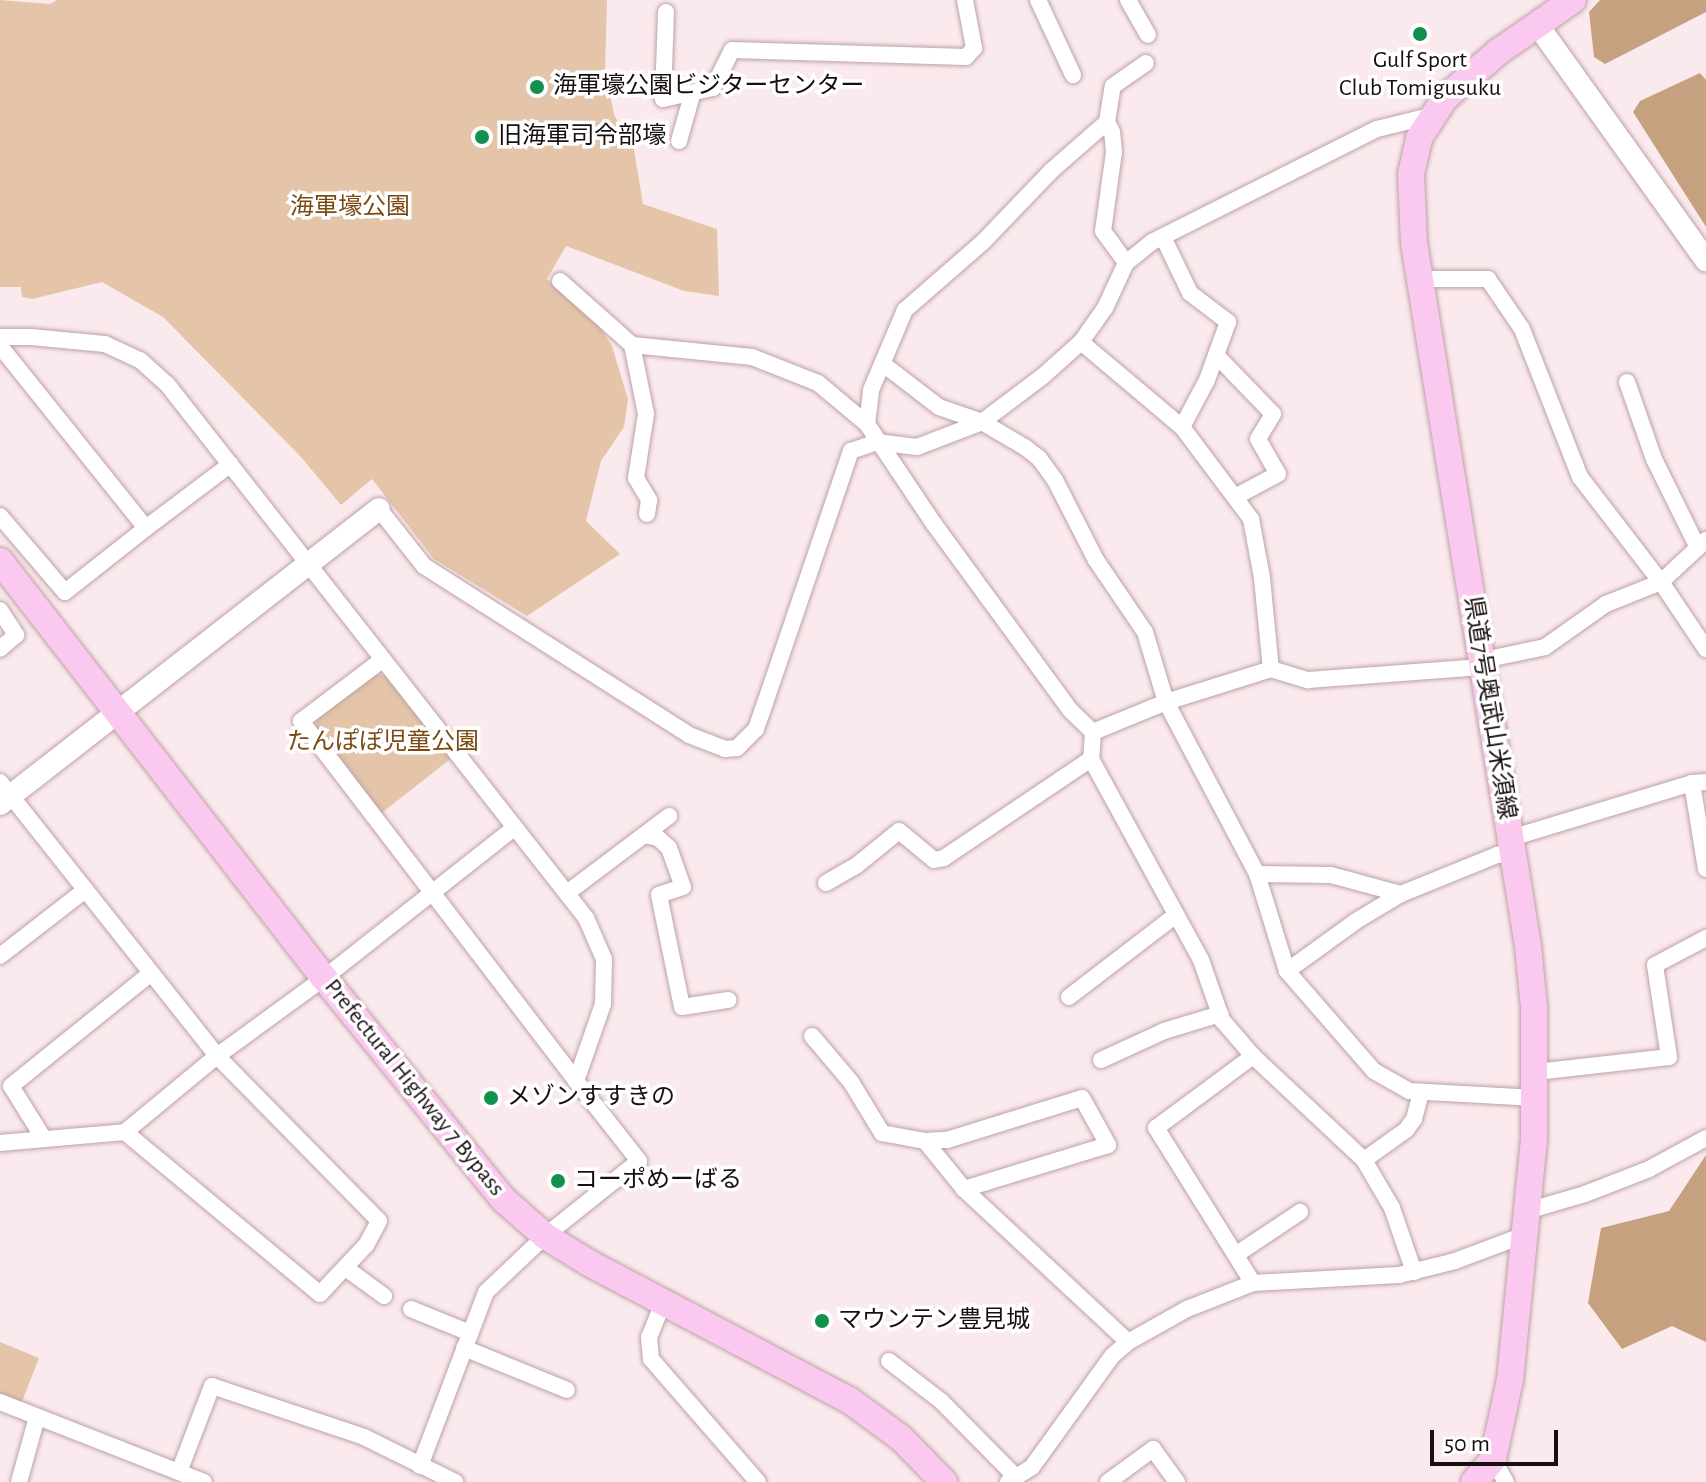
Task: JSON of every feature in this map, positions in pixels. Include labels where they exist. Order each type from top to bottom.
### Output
[{"type":"main road","name":"県道7号奥武山米須線","points":[[1474,1482],[1493,1459],[1507,1399],[1526,1223],[1536,1072],[1528,946],[1420,279],[1410,207],[1411,174],[1419,138],[1430,116],[1471,74],[1573,0]]},
{"type":"main road","name":"Prefectural Highway 7 Bypass","points":[[0,561],[324,978],[504,1200],[545,1236],[663,1303],[849,1400],[901,1438],[944,1482]]},
{"type":"street","points":[[666,12],[663,99],[713,88],[732,50],[966,57],[974,48],[965,0]]},
{"type":"street","points":[[1038,0],[1073,75]]},
{"type":"street","points":[[1128,0],[1148,35]]},
{"type":"street","points":[[1539,27],[1706,260]]},
{"type":"street","points":[[1126,263],[1103,231],[1113,159],[1112,132],[1107,122],[1113,86],[1146,63]]},
{"type":"street","points":[[679,141],[692,95]]},
{"type":"street","points":[[125,1132],[320,1294],[347,1269],[379,1221],[217,1056],[85,890],[3,794],[116,714],[379,509],[424,566],[675,728],[725,749],[737,748],[756,729],[851,451],[877,442],[917,447],[982,422],[1043,376],[1081,342],[1105,308],[1126,263],[1152,242],[1164,239],[1377,129],[1430,116]]},
{"type":"street","points":[[867,424],[871,390],[905,310],[914,298],[967,257],[1051,171],[1107,122]]},
{"type":"street","points":[[1164,239],[1190,293],[1228,322],[1182,427]]},
{"type":"street","points":[[1420,279],[1488,279],[1522,329],[1580,477],[1661,582],[1706,649]]},
{"type":"street","points":[[560,281],[632,345],[646,414],[636,478],[649,500],[647,514]]},
{"type":"street","points":[[0,337],[94,342],[129,353],[167,384],[567,893],[586,918],[604,959],[603,1004],[576,1081]]},
{"type":"street","points":[[1081,342],[1182,427],[1251,519],[1262,578],[1271,669]]},
{"type":"street","points":[[632,345],[697,349],[752,357],[818,383],[867,424],[1070,710],[1093,732]]},
{"type":"street","points":[[0,346],[146,528]]},
{"type":"street","points":[[1216,355],[1273,414],[1258,439],[1278,474],[1235,497]]},
{"type":"street","points":[[883,364],[939,407],[982,422],[1039,458],[1055,480],[1096,560],[1145,632],[1166,702],[1257,874],[1287,971],[1374,1071],[1409,1091],[1536,1098]]},
{"type":"street","points":[[1093,732],[1166,702],[1271,669],[1308,680],[1482,667],[1493,658],[1545,647],[1606,604],[1661,582],[1702,544],[1654,459],[1627,382]]},
{"type":"street","points":[[0,516],[65,592],[231,464]]},
{"type":"street","points":[[0,610],[16,635],[0,649]]},
{"type":"street","points":[[382,660],[301,721],[639,1161],[545,1236],[486,1292],[420,1466]]},
{"type":"street","points":[[1093,732],[1091,759],[1201,960],[1220,1014],[1253,1056],[1364,1160],[1392,1208],[1414,1272]]},
{"type":"street","points":[[826,883],[857,865],[899,831],[934,860],[944,858],[1091,759]]},
{"type":"street","points":[[1287,971],[1356,921],[1401,894],[1512,846],[1699,783],[1706,869]]},
{"type":"street","points":[[567,893],[669,816]]},
{"type":"street","points":[[0,1143],[125,1132],[217,1056],[324,978],[515,827]]},
{"type":"street","points":[[644,835],[658,838],[669,848],[683,887],[659,895],[682,1007],[728,1000]]},
{"type":"street","points":[[1257,874],[1331,875],[1401,894]]},
{"type":"street","points":[[0,956],[85,890]]},
{"type":"street","points":[[1069,997],[1176,915]]},
{"type":"street","points":[[1536,1072],[1669,1057],[1655,965],[1706,938]]},
{"type":"street","points":[[44,1139],[11,1086],[151,973]]},
{"type":"street","points":[[1101,1060],[1164,1031],[1220,1014]]},
{"type":"street","points":[[812,1036],[851,1082],[882,1133],[925,1141],[947,1140],[1082,1098],[1108,1145],[964,1189]]},
{"type":"street","points":[[1253,1056],[1156,1128],[1253,1283]]},
{"type":"street","points":[[1364,1160],[1406,1130],[1414,1119],[1421,1093]]},
{"type":"street","points":[[889,1361],[941,1401],[1012,1480],[1032,1467],[1112,1356],[1128,1342],[1187,1309],[1253,1283],[1414,1272],[1455,1261],[1585,1194],[1649,1169],[1706,1138]]},
{"type":"street","points":[[925,1141],[964,1189],[1128,1342]]},
{"type":"street","points":[[1237,1254],[1300,1212]]},
{"type":"street","points":[[347,1269],[384,1296]]},
{"type":"street","points":[[663,1303],[649,1337],[651,1359],[758,1482]]},
{"type":"street","points":[[411,1309],[567,1390]]},
{"type":"street","points":[[179,1472],[212,1386],[364,1437],[455,1482]]},
{"type":"street","points":[[0,1402],[204,1482]]},
{"type":"street","points":[[19,1482],[37,1417]]},
{"type":"street","points":[[1108,1482],[1153,1449],[1177,1482]]},
{"type":"street","points":[[1493,1459],[1506,1482]]},
{"type":"green space","name":"海軍壕公園","points":[[0,0],[50,4],[57,0],[607,0],[605,69],[614,115],[634,150],[643,204],[717,229],[719,296],[684,291],[566,246],[547,279],[594,318],[612,346],[628,399],[624,427],[601,461],[586,521],[620,554],[527,616],[434,559],[372,479],[341,505],[301,457],[163,317],[102,282],[32,299],[22,297],[21,287],[0,287]]},
{"type":"green space","name":"たんぽぽ児童公園","points":[[375,675],[387,675],[453,757],[379,815],[316,732],[317,719]]},
{"type":"green space","points":[[0,1342],[39,1358],[21,1404],[0,1395]]},
{"type":"shaded area","points":[[1600,0],[1706,0],[1706,12],[1605,64],[1594,57],[1589,12]]},
{"type":"shaded area","points":[[1700,73],[1706,80],[1706,227],[1633,112],[1640,101]]},
{"type":"shaded area","points":[[1706,1155],[1706,1342],[1672,1326],[1622,1349],[1588,1303],[1601,1228],[1669,1211]]},
{"type":"place","name":"Gulf Sport Club Tomigusuku","points":[[1420,34]]},
{"type":"place","name":"海軍壕公園ビジターセンター","points":[[537,87]]},
{"type":"place","name":"旧海軍司令部壕","points":[[482,137]]},
{"type":"place","name":"メゾンすすきの","points":[[491,1098]]},
{"type":"place","name":"コーポめーばる","points":[[558,1181]]},
{"type":"place","name":"マウンテン豊見城","points":[[822,1321]]}]
